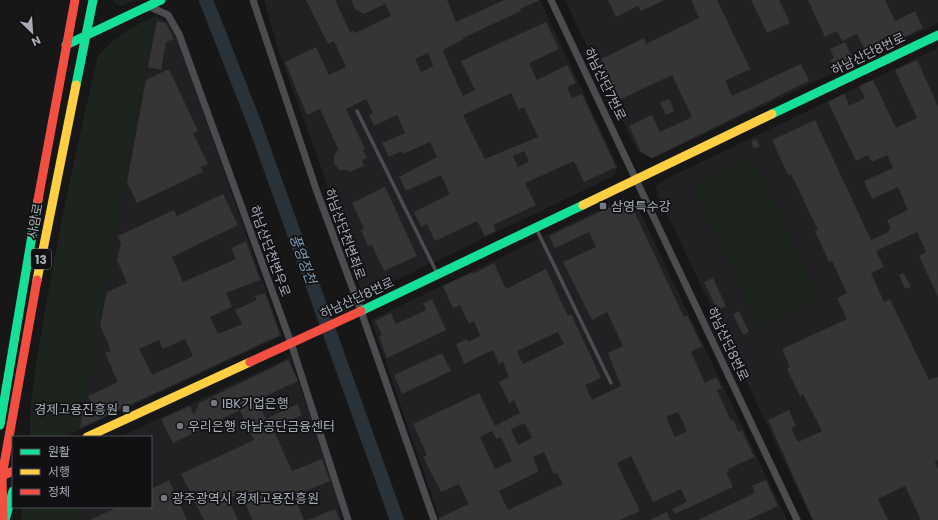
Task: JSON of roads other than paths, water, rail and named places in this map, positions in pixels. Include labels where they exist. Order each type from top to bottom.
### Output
[{"type":"street","name":"사암로","points":[[0,426],[23,280],[75,0]]},
{"type":"street","name":"사암로","points":[[4,520],[1,476],[12,433],[38,275],[92,0]]},
{"type":"street","points":[[66,45],[161,0]]},
{"type":"street","name":"하남산단천변좌로","points":[[253,0],[358,312],[434,520]]},
{"type":"street","name":"하남산단7번로","points":[[551,0],[636,179]]},
{"type":"street","name":"하남산단천변우로","points":[[148,6],[168,15],[179,34],[293,342],[348,520]]},
{"type":"street","name":"하남산단8번로","points":[[89,436],[358,312],[938,35]]},
{"type":"street","name":"하남산단8번로","points":[[636,179],[797,520]]},
{"type":"street","points":[[1,476],[12,471]]},
{"type":"street","points":[[4,520],[12,494]]},
{"type":"lane","points":[[357,111],[437,274]]},
{"type":"lane","points":[[536,227],[611,383]]},
{"type":"waterway","name":"풍영정천","points":[[206,0],[255,125],[397,520]]},
{"type":"place","name":"삼영특수강","points":[[603,206]]},
{"type":"place","name":"IBK기업은행","points":[[214,403]]},
{"type":"place","name":"경제고용진흥원","points":[[126,409]]},
{"type":"place","name":"우리은행 하남공단금융센터","points":[[180,426]]},
{"type":"place","name":"광주광역시 경제고용진흥원","points":[[164,498]]}]
